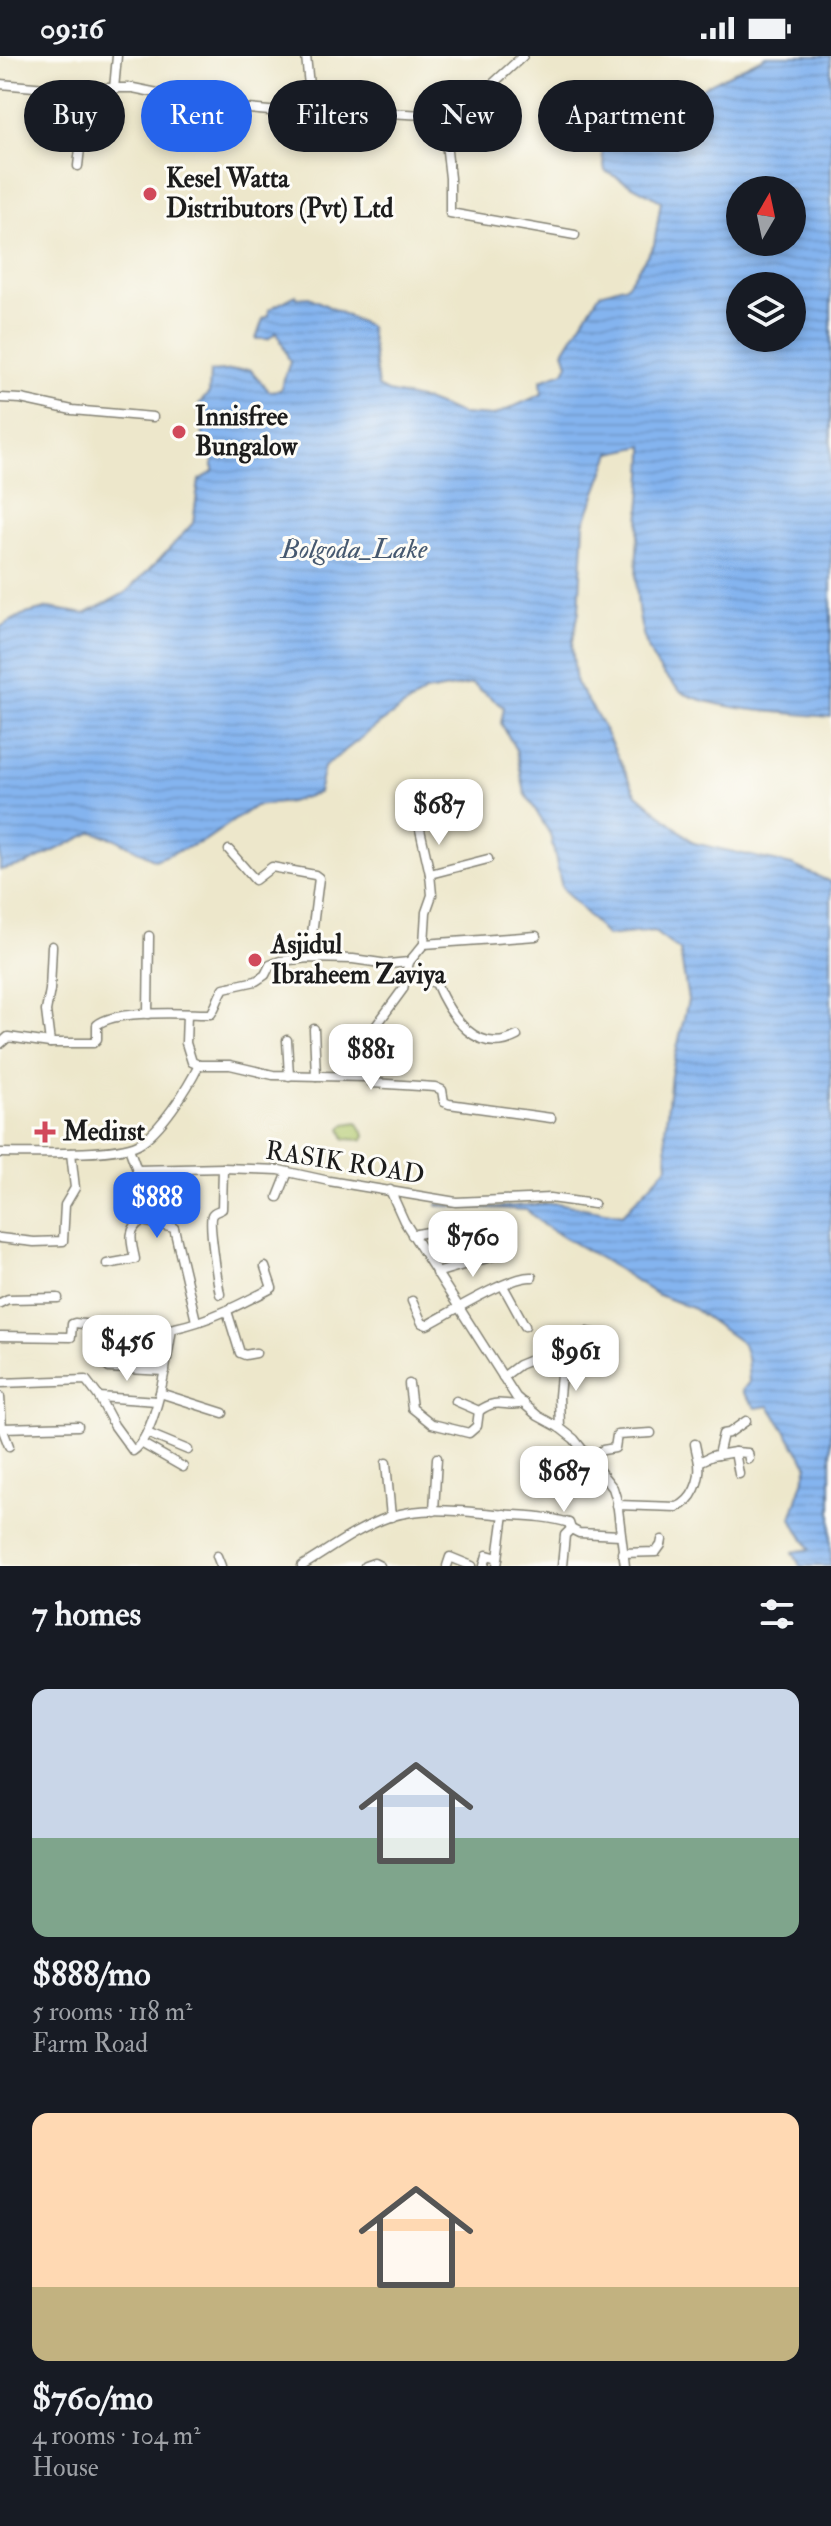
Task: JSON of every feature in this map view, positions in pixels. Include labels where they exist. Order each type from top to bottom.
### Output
[{"type":"street","points":[[115,80],[117,56]]},
{"type":"street","points":[[306,56],[308,80]]},
{"type":"street","points":[[497,80],[523,56]]},
{"type":"street","points":[[0,84],[24,86]]},
{"type":"street","points":[[125,88],[227,107],[268,111]]},
{"type":"street","points":[[78,166],[80,152]]},
{"type":"street","points":[[447,152],[450,213],[575,235]]},
{"type":"street","points":[[0,398],[21,399],[72,410],[153,417]]},
{"type":"street","points":[[367,1077],[376,1026],[403,989],[409,962],[424,944],[426,912],[432,895],[419,825]]},
{"type":"street","points":[[229,850],[255,880],[272,867],[319,878],[309,958]]},
{"type":"street","points":[[430,874],[488,859]]},
{"type":"street","points":[[148,1014],[149,936]]},
{"type":"street","points":[[424,944],[536,936]]},
{"type":"street","points":[[50,1043],[46,1011],[52,946]]},
{"type":"street","points":[[4,1025],[3,1041],[93,1043],[97,1039],[97,1025],[103,1020],[148,1014],[211,1014],[224,988],[256,981],[265,975],[270,965],[280,961],[309,958],[388,964],[409,962]]},
{"type":"street","points":[[408,976],[436,983],[464,1028],[474,1036],[488,1043],[505,1043],[517,1036]]},
{"type":"street","points":[[187,1014],[186,1043],[192,1062],[199,1065],[230,1065],[273,1075],[367,1077],[372,1083],[435,1087],[442,1090],[444,1102],[449,1104],[551,1118]]},
{"type":"street","points":[[314,1029],[316,1076]]},
{"type":"street","points":[[287,1040],[289,1076]]},
{"type":"street","points":[[0,1153],[71,1153],[129,1148],[141,1143],[174,1108],[199,1065]]},
{"type":"street","points":[[129,1148],[137,1170],[142,1221]]},
{"type":"street","points":[[0,1238],[63,1241],[65,1205],[75,1188],[71,1153]]},
{"type":"street","points":[[220,1294],[211,1218],[214,1212],[222,1209],[223,1168]]},
{"type":"street","name":"RASIK ROAD","points":[[137,1170],[223,1168],[288,1172],[467,1203],[550,1198],[594,1204]]},
{"type":"street","points":[[278,1197],[288,1172]]},
{"type":"street","points":[[390,1190],[412,1235],[503,1377],[538,1416],[574,1439],[613,1488],[625,1566]]},
{"type":"street","points":[[107,1264],[135,1259],[130,1234],[135,1225],[142,1221],[174,1228],[196,1321]]},
{"type":"street","points":[[412,1235],[466,1225]]},
{"type":"street","points":[[436,1273],[501,1254]]},
{"type":"street","points":[[0,1336],[71,1337],[72,1324],[75,1323],[126,1329],[172,1329],[227,1311],[272,1288],[265,1267]]},
{"type":"street","points":[[412,1301],[425,1326],[524,1276],[532,1277]]},
{"type":"street","points":[[503,1286],[525,1326]]},
{"type":"street","points":[[0,1312],[0,1303],[8,1299],[58,1298]]},
{"type":"street","points":[[227,1311],[240,1353],[256,1353]]},
{"type":"street","points":[[0,1383],[82,1379],[90,1383],[133,1451],[147,1433],[159,1397],[172,1329]]},
{"type":"street","points":[[503,1377],[519,1365],[556,1350],[567,1337],[586,1332],[599,1334]]},
{"type":"street","points":[[560,1428],[562,1364],[572,1354],[584,1352]]},
{"type":"street","points":[[109,1368],[165,1371]]},
{"type":"street","points":[[409,1384],[412,1408],[432,1424],[469,1433],[477,1426],[479,1411]]},
{"type":"street","points":[[0,1397],[2,1428],[9,1446]]},
{"type":"street","points":[[99,1397],[159,1397],[223,1413]]},
{"type":"street","points":[[456,1401],[479,1411]]},
{"type":"street","points":[[479,1411],[496,1402],[520,1406],[524,1403]]},
{"type":"street","points":[[718,1455],[723,1434],[746,1421]]},
{"type":"street","points":[[2,1428],[78,1426]]},
{"type":"street","points":[[147,1433],[188,1450]]},
{"type":"street","points":[[590,1457],[615,1448],[617,1435],[651,1433]]},
{"type":"street","points":[[141,1443],[183,1467]]},
{"type":"street","points":[[617,1505],[677,1507],[684,1504],[694,1490],[699,1474],[695,1444]]},
{"type":"street","points":[[735,1452],[739,1474]]},
{"type":"street","points":[[699,1462],[735,1452],[748,1453],[749,1459]]},
{"type":"street","points":[[434,1511],[437,1458]]},
{"type":"street","points":[[386,1463],[391,1517]]},
{"type":"street","points":[[304,1566],[368,1526],[391,1517],[434,1511],[550,1516],[569,1523],[571,1529],[579,1533],[620,1535]]},
{"type":"street","points":[[484,1566],[487,1555],[498,1562],[504,1514]]},
{"type":"street","points":[[562,1566],[565,1535],[571,1529]]},
{"type":"street","points":[[622,1553],[656,1552],[662,1540]]},
{"type":"street","points":[[447,1566],[450,1557],[470,1566]]},
{"type":"street","points":[[365,1566],[374,1563],[380,1566]]},
{"type":"green space","points":[[357,1122],[365,1135],[363,1140],[345,1139],[341,1128]]},
{"type":"water","name":"Bolgoda_Lake","points":[[766,56],[831,56],[831,717],[738,708],[701,700],[680,691],[651,656],[637,599],[636,567],[644,446],[611,453],[584,524],[579,611],[572,646],[576,683],[598,717],[636,793],[694,843],[792,865],[831,882],[831,1566],[800,1566],[793,1552],[810,1549],[791,1518],[808,1466],[769,1406],[756,1408],[742,1391],[749,1382],[743,1344],[694,1309],[656,1294],[543,1225],[527,1210],[437,1206],[499,1207],[556,1203],[622,1215],[668,1166],[665,1131],[671,1075],[688,1000],[680,951],[653,931],[607,936],[562,888],[550,834],[525,793],[516,750],[501,723],[504,707],[472,684],[425,692],[324,767],[318,793],[290,802],[255,806],[204,841],[155,860],[116,839],[93,832],[27,864],[0,870],[0,627],[22,615],[49,608],[85,614],[125,593],[193,523],[199,480],[213,472],[213,461],[205,451],[199,404],[209,393],[210,372],[250,369],[269,391],[280,390],[290,362],[277,332],[268,339],[256,339],[263,319],[269,316],[269,309],[296,295],[297,298],[309,297],[370,327],[378,387],[388,392],[428,401],[461,414],[493,416],[542,394],[541,380],[564,372],[568,364],[564,351],[600,293],[627,285],[654,245],[661,201],[605,171],[602,152],[714,152],[714,82]]},
{"type":"place","name":"Kesel Watta Distributors (Pvt) Ltd","points":[[150,194]]},
{"type":"place","name":"Innisfree Bungalow","points":[[179,432]]},
{"type":"place","name":"Asjidul Ibraheem Zaviya","points":[[255,960]]},
{"type":"place","name":"Medi1st","points":[[45,1132]]}]
